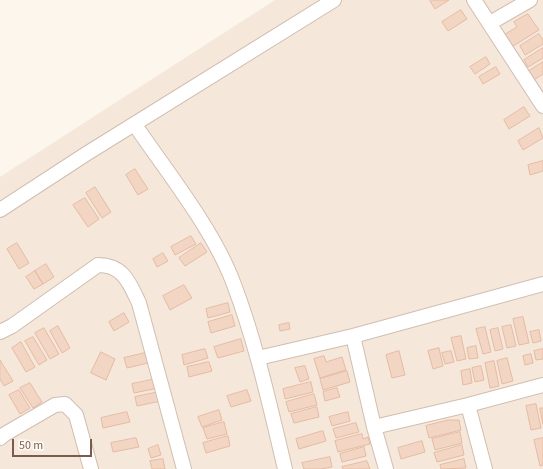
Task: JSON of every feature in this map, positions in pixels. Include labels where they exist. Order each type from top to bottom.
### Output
[{"type":"street","points":[[0,210],[86,154],[135,125],[334,0]]},
{"type":"street","points":[[474,0],[543,106]]},
{"type":"street","points":[[490,23],[530,0]]},
{"type":"street","points":[[135,125],[198,216],[233,281],[258,358],[285,469]]},
{"type":"street","points":[[0,332],[12,326],[98,265],[110,265],[126,278],[139,303],[184,469]]},
{"type":"street","points":[[258,358],[353,336],[543,284]]},
{"type":"street","points":[[353,336],[374,427],[386,469]]},
{"type":"street","points":[[374,427],[468,405],[543,385]]},
{"type":"street","points":[[0,438],[54,405],[65,404],[76,415],[90,469]]},
{"type":"street","points":[[468,405],[485,469]]},
{"type":"shaded area","points":[[275,0],[543,0],[543,469],[0,469],[0,177]]},
{"type":"building","points":[[449,0],[435,9],[430,1]]},
{"type":"building","points":[[461,10],[467,19],[448,31],[442,22]]},
{"type":"building","points":[[528,14],[539,30],[510,48],[502,36],[517,27],[514,22]]},
{"type":"building","points":[[539,34],[543,40],[543,44],[525,55],[520,46]]},
{"type":"building","points":[[543,48],[543,58],[528,67],[524,60]]},
{"type":"building","points":[[486,57],[490,64],[475,74],[470,67]]},
{"type":"building","points":[[543,62],[543,74],[534,80],[529,71]]},
{"type":"building","points":[[496,67],[500,74],[483,84],[479,77]]},
{"type":"building","points":[[524,107],[530,116],[509,129],[504,120]]},
{"type":"building","points":[[539,128],[543,138],[523,150],[518,141]]},
{"type":"building","points":[[543,161],[543,171],[530,175],[528,165]]},
{"type":"building","points":[[135,169],[148,189],[138,195],[126,175]]},
{"type":"building","points":[[95,187],[111,212],[102,218],[86,193]]},
{"type":"building","points":[[85,198],[99,219],[88,227],[73,205]]},
{"type":"building","points":[[191,236],[196,244],[175,255],[171,247]]},
{"type":"building","points":[[17,243],[29,263],[19,269],[7,249]]},
{"type":"building","points":[[201,243],[207,252],[185,266],[179,258]]},
{"type":"building","points":[[163,253],[168,261],[157,267],[153,259]]},
{"type":"building","points":[[46,264],[54,277],[43,284],[35,271]]},
{"type":"building","points":[[35,271],[43,284],[34,289],[26,277]]},
{"type":"building","points":[[184,285],[192,298],[170,310],[163,296]]},
{"type":"building","points":[[228,303],[230,312],[208,318],[206,309]]},
{"type":"building","points":[[124,313],[129,322],[114,331],[109,322]]},
{"type":"building","points":[[232,315],[235,326],[211,333],[208,322]]},
{"type":"building","points":[[523,317],[529,343],[519,345],[513,319]]},
{"type":"building","points":[[289,323],[290,329],[280,331],[279,325]]},
{"type":"building","points":[[511,325],[516,346],[507,348],[502,327]]},
{"type":"building","points":[[58,326],[70,348],[62,353],[50,331]]},
{"type":"building","points":[[485,327],[491,352],[483,354],[476,329]]},
{"type":"building","points":[[44,328],[59,354],[50,359],[35,333]]},
{"type":"building","points":[[498,328],[503,349],[495,351],[490,330]]},
{"type":"building","points":[[539,330],[541,341],[533,343],[530,332]]},
{"type":"building","points":[[461,336],[466,359],[457,361],[451,338]]},
{"type":"building","points":[[33,337],[47,360],[39,365],[25,341]]},
{"type":"building","points":[[241,339],[244,351],[218,358],[214,347]]},
{"type":"building","points":[[21,342],[35,367],[26,372],[12,348]]},
{"type":"building","points":[[476,346],[478,358],[469,359],[467,348]]},
{"type":"building","points":[[439,348],[443,366],[433,369],[428,351]]},
{"type":"building","points":[[205,349],[208,358],[184,365],[182,355]]},
{"type":"building","points":[[543,349],[543,359],[536,360],[534,351]]},
{"type":"building","points":[[399,351],[405,375],[392,378],[386,355]]},
{"type":"building","points":[[451,351],[454,362],[445,364],[442,353]]},
{"type":"building","points":[[101,352],[115,359],[106,380],[91,373]]},
{"type":"building","points":[[145,353],[148,363],[127,368],[124,358]]},
{"type":"building","points":[[531,354],[533,363],[525,365],[523,356]]},
{"type":"building","points":[[324,356],[326,362],[342,357],[346,370],[320,378],[314,359]]},
{"type":"building","points":[[507,358],[513,381],[502,384],[497,361]]},
{"type":"building","points":[[0,360],[13,381],[4,386],[0,379]]},
{"type":"building","points":[[494,361],[499,386],[490,388],[485,363]]},
{"type":"building","points":[[209,362],[212,371],[189,377],[187,367]]},
{"type":"building","points":[[305,366],[309,379],[300,382],[295,368]]},
{"type":"building","points":[[481,366],[484,380],[475,382],[472,368]]},
{"type":"building","points":[[470,369],[472,383],[463,385],[461,371]]},
{"type":"building","points":[[347,371],[350,382],[323,390],[320,379]]},
{"type":"building","points":[[156,379],[158,388],[134,393],[132,384]]},
{"type":"building","points":[[311,382],[313,392],[285,399],[283,389]]},
{"type":"building","points":[[30,383],[42,402],[33,408],[20,388]]},
{"type":"building","points":[[337,388],[340,397],[325,401],[323,392]]},
{"type":"building","points":[[19,390],[30,408],[20,414],[9,395]]},
{"type":"building","points":[[247,390],[251,401],[231,407],[227,396]]},
{"type":"building","points":[[159,392],[161,401],[137,406],[135,397]]},
{"type":"building","points":[[314,394],[317,405],[289,412],[286,402]]},
{"type":"building","points":[[536,404],[541,428],[531,430],[526,406]]},
{"type":"building","points":[[317,407],[319,417],[294,423],[291,414]]},
{"type":"building","points":[[540,408],[543,408],[543,424]]},
{"type":"building","points":[[219,410],[222,420],[202,427],[198,417]]},
{"type":"building","points":[[127,412],[130,422],[103,428],[101,418]]},
{"type":"building","points":[[348,412],[350,421],[332,426],[329,417]]},
{"type":"building","points":[[448,420],[459,420],[461,430],[429,438],[426,426]]},
{"type":"building","points":[[224,422],[227,434],[207,439],[203,428]]},
{"type":"building","points":[[356,423],[359,432],[336,438],[333,429]]},
{"type":"building","points":[[323,431],[326,441],[299,449],[296,439]]},
{"type":"building","points":[[460,432],[462,443],[435,450],[432,439]]},
{"type":"building","points":[[362,434],[363,439],[368,437],[370,444],[338,452],[335,441]]},
{"type":"building","points":[[228,436],[230,446],[206,453],[203,443]]},
{"type":"building","points":[[136,438],[139,447],[113,452],[111,443]]},
{"type":"building","points":[[543,438],[543,465],[540,466],[534,440]]},
{"type":"building","points":[[422,441],[425,452],[401,459],[398,448]]},
{"type":"building","points":[[158,445],[161,455],[151,458],[148,449]]},
{"type":"building","points":[[462,445],[464,455],[437,462],[434,453]]},
{"type":"building","points":[[364,447],[366,456],[342,462],[340,454]]},
{"type":"building","points":[[330,457],[332,467],[321,469],[304,469],[302,463]]},
{"type":"building","points":[[163,459],[165,469],[152,469],[150,461]]},
{"type":"building","points":[[464,459],[466,468],[441,469],[440,465]]},
{"type":"building","points":[[367,461],[370,469],[343,469],[342,467]]}]
